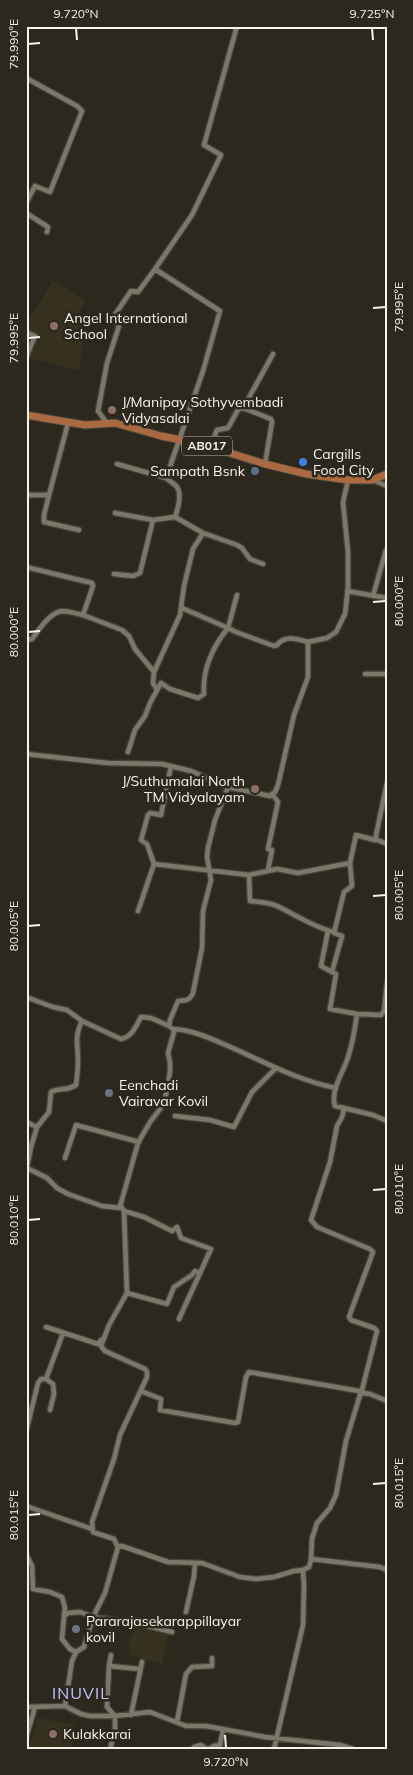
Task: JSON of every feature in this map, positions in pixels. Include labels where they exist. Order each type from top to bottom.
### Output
[{"type":"main road","name":"AB017","points":[[26,415],[85,425],[115,423],[306,474],[348,480],[372,480],[387,474]]},
{"type":"street","points":[[106,423],[98,411],[105,370],[119,326],[114,320],[114,316],[131,291],[138,292],[192,214],[221,155],[204,145],[237,26]]},
{"type":"street","points":[[26,78],[77,106],[82,111],[50,192],[36,186],[26,203]]},
{"type":"street","points":[[26,213],[48,227],[46,232]]},
{"type":"street","points":[[155,268],[220,311],[181,440],[166,478]]},
{"type":"street","points":[[26,332],[35,336],[26,358]]},
{"type":"street","points":[[246,409],[246,403],[273,354]]},
{"type":"street","points":[[210,447],[217,430],[228,428],[240,408],[246,409],[271,419],[266,464]]},
{"type":"street","points":[[68,423],[44,515],[44,522],[79,530]]},
{"type":"street","points":[[117,464],[166,478],[177,487],[179,493],[178,511],[175,517]]},
{"type":"street","points":[[182,608],[236,632],[274,646],[284,639],[295,638],[308,642],[327,638],[336,632],[344,614],[348,591],[348,552],[343,502],[348,480]]},
{"type":"street","points":[[372,480],[387,486]]},
{"type":"street","points":[[26,495],[49,495]]},
{"type":"street","points":[[115,513],[152,520],[175,517],[203,533],[238,545],[250,559],[263,564]]},
{"type":"street","points":[[114,574],[133,576],[140,572],[152,520]]},
{"type":"street","points":[[157,690],[153,683],[154,672],[182,608],[184,586],[193,549],[203,533]]},
{"type":"street","points":[[373,596],[386,550]]},
{"type":"street","points":[[26,567],[92,583],[92,592],[83,615]]},
{"type":"street","points":[[348,591],[387,598]]},
{"type":"street","points":[[128,752],[135,730],[145,716],[161,683],[170,689],[198,698],[204,694],[204,685],[210,659],[218,640],[228,628],[237,595]]},
{"type":"street","points":[[26,640],[32,639],[45,622],[62,611],[83,615],[122,630],[129,636],[135,649],[154,672]]},
{"type":"street","points":[[26,754],[108,763],[172,766],[190,771],[228,787],[270,796],[278,785],[294,715],[308,677],[308,642]]},
{"type":"street","points":[[365,674],[387,674]]},
{"type":"street","points":[[138,911],[154,864],[147,844],[141,840],[148,815],[150,813],[161,815],[172,766]]},
{"type":"street","points":[[375,839],[387,783]]},
{"type":"street","points":[[46,1326],[98,1344],[127,1293],[123,1209],[121,1203],[139,1142],[150,1122],[163,1105],[168,1087],[170,1062],[168,1053],[174,1032],[170,1020],[178,1001],[187,1001],[193,993],[204,939],[202,921],[210,888],[208,848],[215,820],[228,787]]},
{"type":"street","points":[[268,870],[272,850],[268,849],[278,802],[272,794]]},
{"type":"street","points":[[334,932],[344,892],[352,886],[350,863],[356,835],[387,844]]},
{"type":"street","points":[[154,864],[249,875],[277,869],[298,872],[350,863]]},
{"type":"street","points":[[249,875],[250,901],[266,902],[277,906],[309,924],[342,936],[332,972]]},
{"type":"street","points":[[328,930],[321,966],[336,974],[330,1009],[356,1014],[384,1016],[387,984]]},
{"type":"street","points":[[26,997],[67,1010],[82,1021],[121,1039],[127,1038],[130,1035],[141,1017],[151,1018],[171,1027],[217,1041],[314,1084],[336,1088]]},
{"type":"street","points":[[356,1014],[354,1035],[348,1060],[336,1088],[334,1106],[373,1115],[387,1121]]},
{"type":"street","points":[[82,1021],[78,1031],[76,1047],[78,1058],[76,1085],[69,1089],[51,1092],[49,1112],[37,1127],[27,1170],[47,1178],[57,1188],[68,1194],[102,1206],[123,1209],[172,1231],[178,1227],[181,1238],[211,1249],[179,1319]]},
{"type":"street","points":[[175,1116],[210,1120],[234,1127],[252,1092],[276,1068]]},
{"type":"street","points":[[118,1547],[122,1546],[168,1562],[195,1562],[213,1566],[240,1577],[274,1577],[309,1567],[312,1538],[317,1523],[330,1508],[336,1495],[346,1441],[361,1394],[377,1331],[374,1328],[351,1320],[349,1317],[373,1252],[370,1249],[317,1227],[311,1220],[330,1162],[337,1126],[344,1109]]},
{"type":"street","points":[[26,1122],[37,1127]]},
{"type":"street","points":[[65,1158],[76,1125],[139,1142]]},
{"type":"street","points":[[127,1293],[139,1298],[167,1304],[174,1287],[195,1271],[200,1273]]},
{"type":"street","points":[[46,1379],[63,1333]]},
{"type":"street","points":[[92,1529],[92,1522],[114,1460],[120,1435],[147,1378],[145,1369],[105,1351],[101,1346],[102,1339]]},
{"type":"street","points":[[141,1391],[161,1399],[160,1410],[235,1423],[238,1422],[246,1377],[249,1372],[359,1391],[361,1394],[370,1394],[387,1401]]},
{"type":"street","points":[[26,1432],[38,1383],[41,1379],[46,1379],[52,1384],[54,1394],[50,1410]]},
{"type":"street","points":[[26,1506],[92,1529],[93,1532],[114,1540],[118,1547],[105,1593],[93,1618],[84,1648],[76,1652],[69,1674],[65,1706]]},
{"type":"street","points":[[26,1554],[32,1566],[33,1589],[50,1592],[62,1597],[66,1608],[62,1639],[70,1649],[76,1652]]},
{"type":"street","points":[[311,1559],[380,1567],[387,1570]]},
{"type":"street","points":[[186,1612],[195,1562]]},
{"type":"street","points":[[274,1749],[303,1625],[303,1570]]},
{"type":"street","points":[[64,1616],[68,1613],[80,1612],[93,1618],[132,1622],[172,1632]]},
{"type":"street","points":[[110,1749],[115,1730],[115,1716],[107,1707],[111,1656]]},
{"type":"street","points":[[177,1722],[186,1674],[192,1667],[212,1666],[212,1658]]},
{"type":"street","points":[[132,1715],[142,1662]]},
{"type":"street","points":[[109,1666],[140,1669]]},
{"type":"street","points":[[26,1707],[65,1706],[90,1716],[132,1715],[150,1712],[186,1726],[206,1726],[276,1738],[340,1745],[353,1749]]},
{"type":"street","points":[[26,1738],[35,1707]]},
{"type":"street","points":[[193,1749],[201,1745],[208,1749],[220,1745],[223,1729]]},
{"type":"shaded area","name":"Angel International School","points":[[53,281],[85,300],[75,322],[85,328],[79,371],[29,358],[38,335],[26,328],[26,323]]},
{"type":"shaded area","points":[[135,1627],[165,1631],[168,1634],[162,1664],[131,1656],[128,1644]]},
{"type":"shaded area","name":"Kulakkarai","points":[[38,1718],[75,1725],[73,1749],[28,1749]]},
{"type":"place","name":"Angel International School","points":[[54,326]]},
{"type":"place","name":"J/Manipay Sothyvembadi Vidyasalai","points":[[112,410]]},
{"type":"place","name":"Cargills Food City","points":[[303,462]]},
{"type":"place","name":"Sampath Bsnk","points":[[255,471]]},
{"type":"place","name":"J/Suthumalai North TM Vidyalayam","points":[[255,789]]},
{"type":"place","name":"Eenchadi Vairavar Kovil","points":[[109,1093]]},
{"type":"place","name":"Pararajasekarappillayar kovil","points":[[76,1629]]},
{"type":"place","name":"Kulakkarai","points":[[53,1734]]},
{"type":"district","name":"INUVIL","points":[[81,1693]]}]
